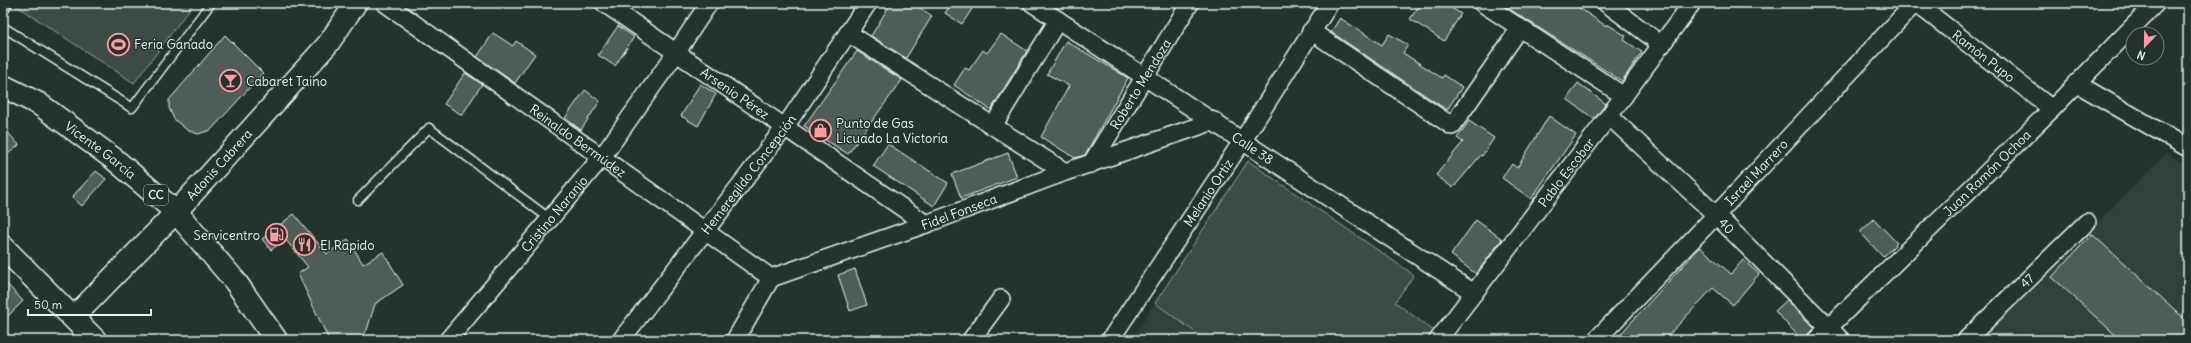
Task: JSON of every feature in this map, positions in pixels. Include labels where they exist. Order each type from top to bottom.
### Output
[{"type":"main road","name":"Vicente García","points":[[3,86],[39,104],[114,159],[176,212],[235,281],[276,340]]},
{"type":"main road","points":[[3,247],[96,340]]},
{"type":"street","name":"Adonis Cabrera","points":[[73,318],[176,212],[328,44],[356,3]]},
{"type":"street","name":"Reinaldo Bermúdez","points":[[385,3],[771,278]]},
{"type":"street","name":"Arsenio Pérez","points":[[604,3],[926,224]]},
{"type":"street","name":"Cristino Naranjo","points":[[448,340],[602,157],[676,53],[709,3]]},
{"type":"street","name":"Hemeregildo Concepción","points":[[621,340],[786,128],[868,3]]},
{"type":"street","name":"Roberto Mendoza","points":[[1091,164],[1190,3]]},
{"type":"street","name":"Melanio Ortiz","points":[[1110,340],[1243,140],[1330,3]]},
{"type":"street","points":[[1482,3],[1624,96]]},
{"type":"street","points":[[1606,3],[1662,45]]},
{"type":"street","name":"Pablo Escobar","points":[[1438,340],[1609,116],[1692,3]]},
{"type":"street","name":"Ramón Pupo","points":[[1916,3],[2052,110]]},
{"type":"street","name":"Israel Marrero","points":[[1596,340],[1916,3]]},
{"type":"street","name":"Juan Ramón Ochoa","points":[[1816,340],[2052,110],[2076,83],[2156,3]]},
{"type":"street","name":"Calle 38","points":[[1037,4],[1058,20],[1144,77],[1214,121],[1474,293]]},
{"type":"street","points":[[993,126],[1058,20]]},
{"type":"street","points":[[1312,31],[1452,126],[1520,28]]},
{"type":"street","points":[[848,33],[1064,172]]},
{"type":"street","points":[[2076,83],[2188,148]]},
{"type":"street","name":"40","points":[[1609,116],[1716,215],[1841,340]]},
{"type":"street","name":"Fidel Fonseca","points":[[771,278],[926,224],[1064,172],[1214,121]]},
{"type":"street","name":"47","points":[[1966,340],[2087,222]]},
{"type":"street","points":[[735,340],[771,278]]},
{"type":"street","points":[[971,340],[1001,299]]},
{"type":"lane","points":[[3,12],[8,3]]},
{"type":"lane","points":[[3,27],[132,108],[211,3]]},
{"type":"lane","points":[[358,200],[429,128],[550,219]]},
{"type":"shaded area","name":"Feria Ganado","points":[[16,3],[194,3],[134,83],[15,5]]},
{"type":"shaded area","points":[[2167,153],[2188,166],[2188,340],[1980,340]]},
{"type":"shaded area","points":[[1248,161],[1414,275],[1395,302],[1435,332],[1427,340],[1206,340],[1155,303]]},
{"type":"shaded area","points":[[1155,303],[1206,340],[1131,340]]},
{"type":"building","points":[[891,3],[913,3],[932,16],[906,58],[871,36]]},
{"type":"building","points":[[952,3],[976,3],[962,24],[945,13]]},
{"type":"building","points":[[1421,3],[1444,3],[1461,14],[1444,41],[1410,19]]},
{"type":"building","points":[[1500,3],[1572,3],[1606,26],[1607,24],[1626,36],[1624,40],[1642,52],[1622,81]]},
{"type":"building","points":[[1340,18],[1382,45],[1389,34],[1408,45],[1403,53],[1442,78],[1444,75],[1462,87],[1447,110],[1331,32]]},
{"type":"building","points":[[618,26],[634,37],[615,66],[598,55]]},
{"type":"building","points":[[493,33],[513,46],[516,41],[535,54],[515,83],[477,57]]},
{"type":"building","points":[[1001,34],[1027,51],[991,110],[954,85],[965,68],[969,70],[983,50],[987,53]]},
{"type":"building","points":[[225,35],[263,73],[211,130],[198,134],[187,130],[174,119],[169,108],[169,100]]},
{"type":"building","points":[[1066,41],[1128,78],[1085,155],[1075,158],[1041,137],[1069,86],[1047,74]]},
{"type":"building","points":[[857,51],[902,80],[848,154],[804,126]]},
{"type":"building","points":[[465,73],[482,84],[462,115],[444,104]]},
{"type":"building","points":[[1578,83],[1606,104],[1594,119],[1567,99]]},
{"type":"building","points":[[700,84],[716,94],[698,126],[681,116]]},
{"type":"building","points":[[585,90],[600,101],[581,130],[565,118]]},
{"type":"building","points":[[1549,116],[1576,135],[1531,199],[1502,178],[1512,164],[1517,168]]},
{"type":"building","points":[[1469,121],[1494,138],[1482,156],[1481,155],[1453,188],[1436,175],[1463,142],[1457,138]]},
{"type":"building","points":[[3,127],[19,145],[3,158]]},
{"type":"building","points":[[888,144],[948,183],[934,206],[873,166]]},
{"type":"building","points":[[1008,153],[1017,177],[961,198],[952,174]]},
{"type":"building","points":[[96,171],[106,179],[82,206],[72,197]]},
{"type":"building","points":[[294,214],[327,254],[348,239],[363,264],[383,252],[403,285],[375,304],[367,330],[357,340],[329,340],[298,274],[308,267],[285,239],[271,250],[262,239]]},
{"type":"building","points":[[1874,219],[1897,243],[1883,257],[1860,232]]},
{"type":"building","points":[[1476,220],[1502,239],[1476,274],[1451,255]]},
{"type":"building","points":[[2092,234],[2188,322],[2188,340],[2121,340],[2052,277]]},
{"type":"building","points":[[1700,247],[1731,274],[1743,260],[1759,274],[1733,305],[1713,288],[1664,340],[1615,340]]},
{"type":"building","points":[[855,269],[867,305],[850,311],[838,275]]},
{"type":"building","points":[[3,280],[23,301],[3,321]]},
{"type":"building","points":[[1787,300],[1814,328],[1802,340],[1775,311]]},
{"type":"place","name":"Feria Ganado","points":[[119,44]]},
{"type":"place","name":"Cabaret Taino","points":[[230,81]]},
{"type":"place","name":"Punto de Gas Licuado La Victoria","points":[[821,130]]},
{"type":"place","name":"Servicentro","points":[[276,235]]},
{"type":"place","name":"El Rapido","points":[[304,245]]}]
